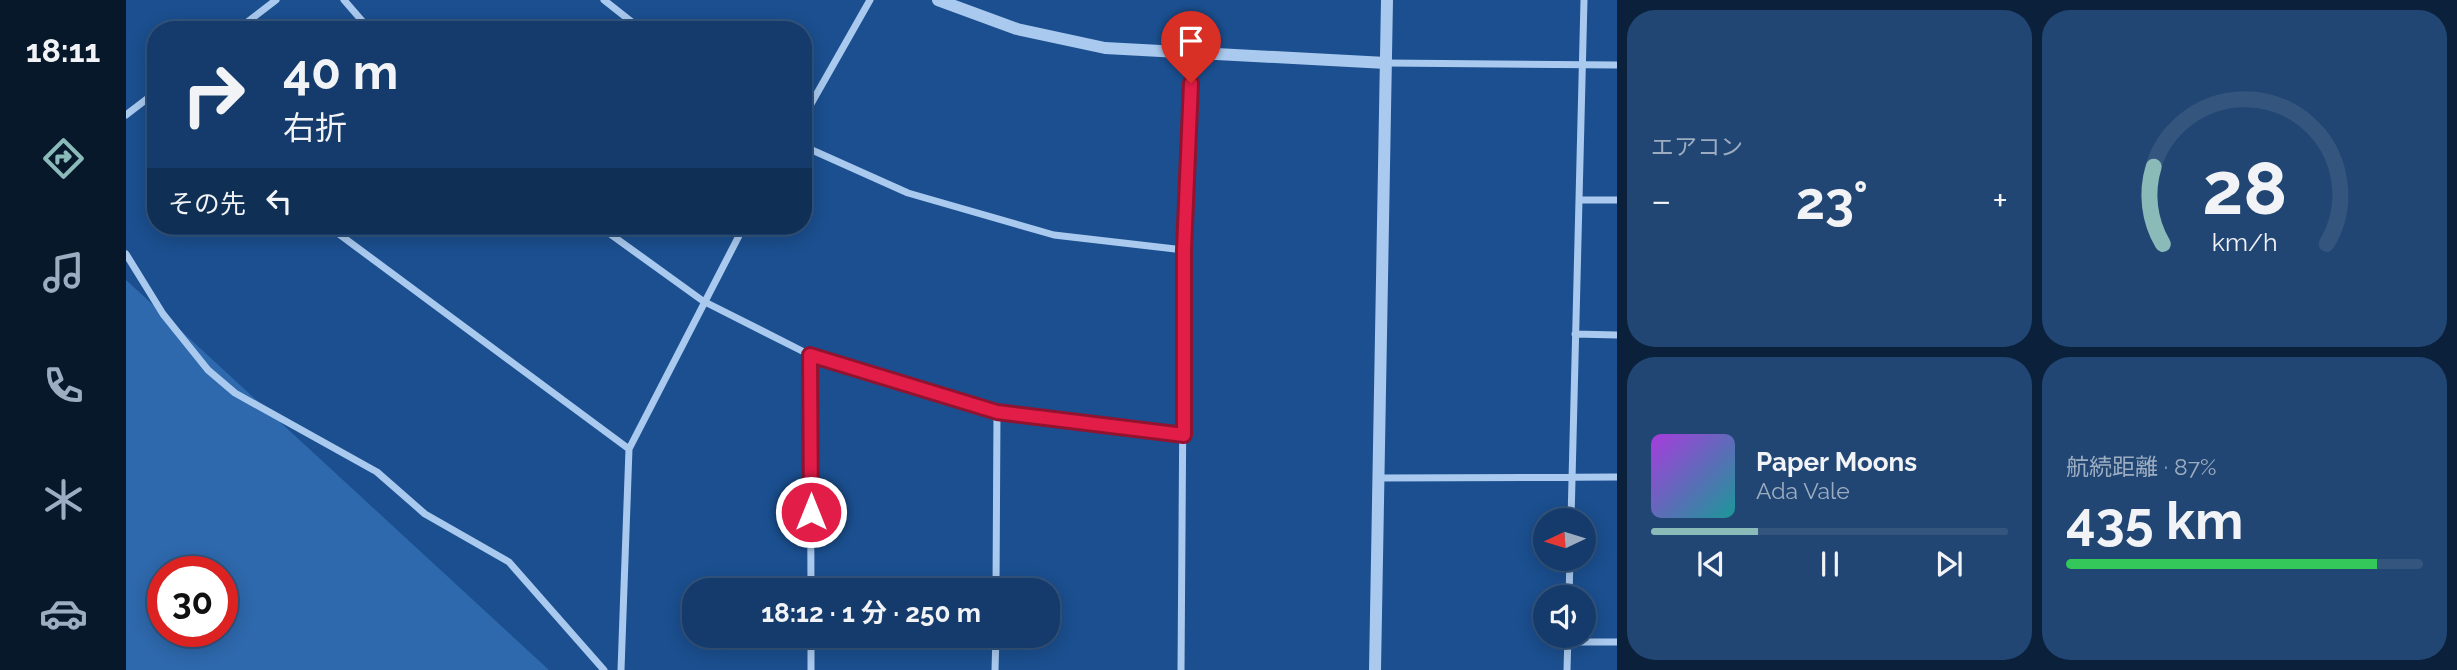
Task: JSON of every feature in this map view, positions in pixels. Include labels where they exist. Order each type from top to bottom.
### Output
[{"type":"street","points":[[249,21],[276,0]]},
{"type":"street","points":[[344,0],[362,21]]},
{"type":"street","points":[[604,0],[631,21]]},
{"type":"street","points":[[812,102],[870,0]]},
{"type":"street","points":[[938,0],[1030,32],[1105,48],[1193,55],[1386,63],[1617,65]]},
{"type":"street","points":[[1375,670],[1387,0]]},
{"type":"street","points":[[1571,508],[1584,0]]},
{"type":"street","points":[[1181,670],[1184,250],[1193,55]]},
{"type":"street","points":[[126,114],[147,99]]},
{"type":"street","points":[[812,150],[908,193],[1054,235],[1184,250]]},
{"type":"street","points":[[1579,200],[1617,200]]},
{"type":"street","points":[[340,235],[629,449]]},
{"type":"street","points":[[612,235],[704,301],[810,355],[997,412],[1184,435]]},
{"type":"street","points":[[621,670],[629,449],[739,235]]},
{"type":"street","points":[[126,254],[163,314],[208,370],[235,393],[377,472],[425,514],[509,562],[604,670]]},
{"type":"street","points":[[1575,334],[1617,335]]},
{"type":"street","points":[[810,355],[811,578]]},
{"type":"street","points":[[996,578],[997,412]]},
{"type":"street","points":[[1379,478],[1572,475],[1617,477]]},
{"type":"street","points":[[1596,640],[1617,642]]},
{"type":"street","points":[[811,648],[811,670]]},
{"type":"street","points":[[995,670],[996,648]]},
{"type":"street","points":[[1567,670],[1568,648]]},
{"type":"shaded area","points":[[126,280],[548,669],[126,670]]},
{"type":"route","points":[[811,512],[810,355],[997,412],[1184,435],[1184,250],[1191,83]]}]
